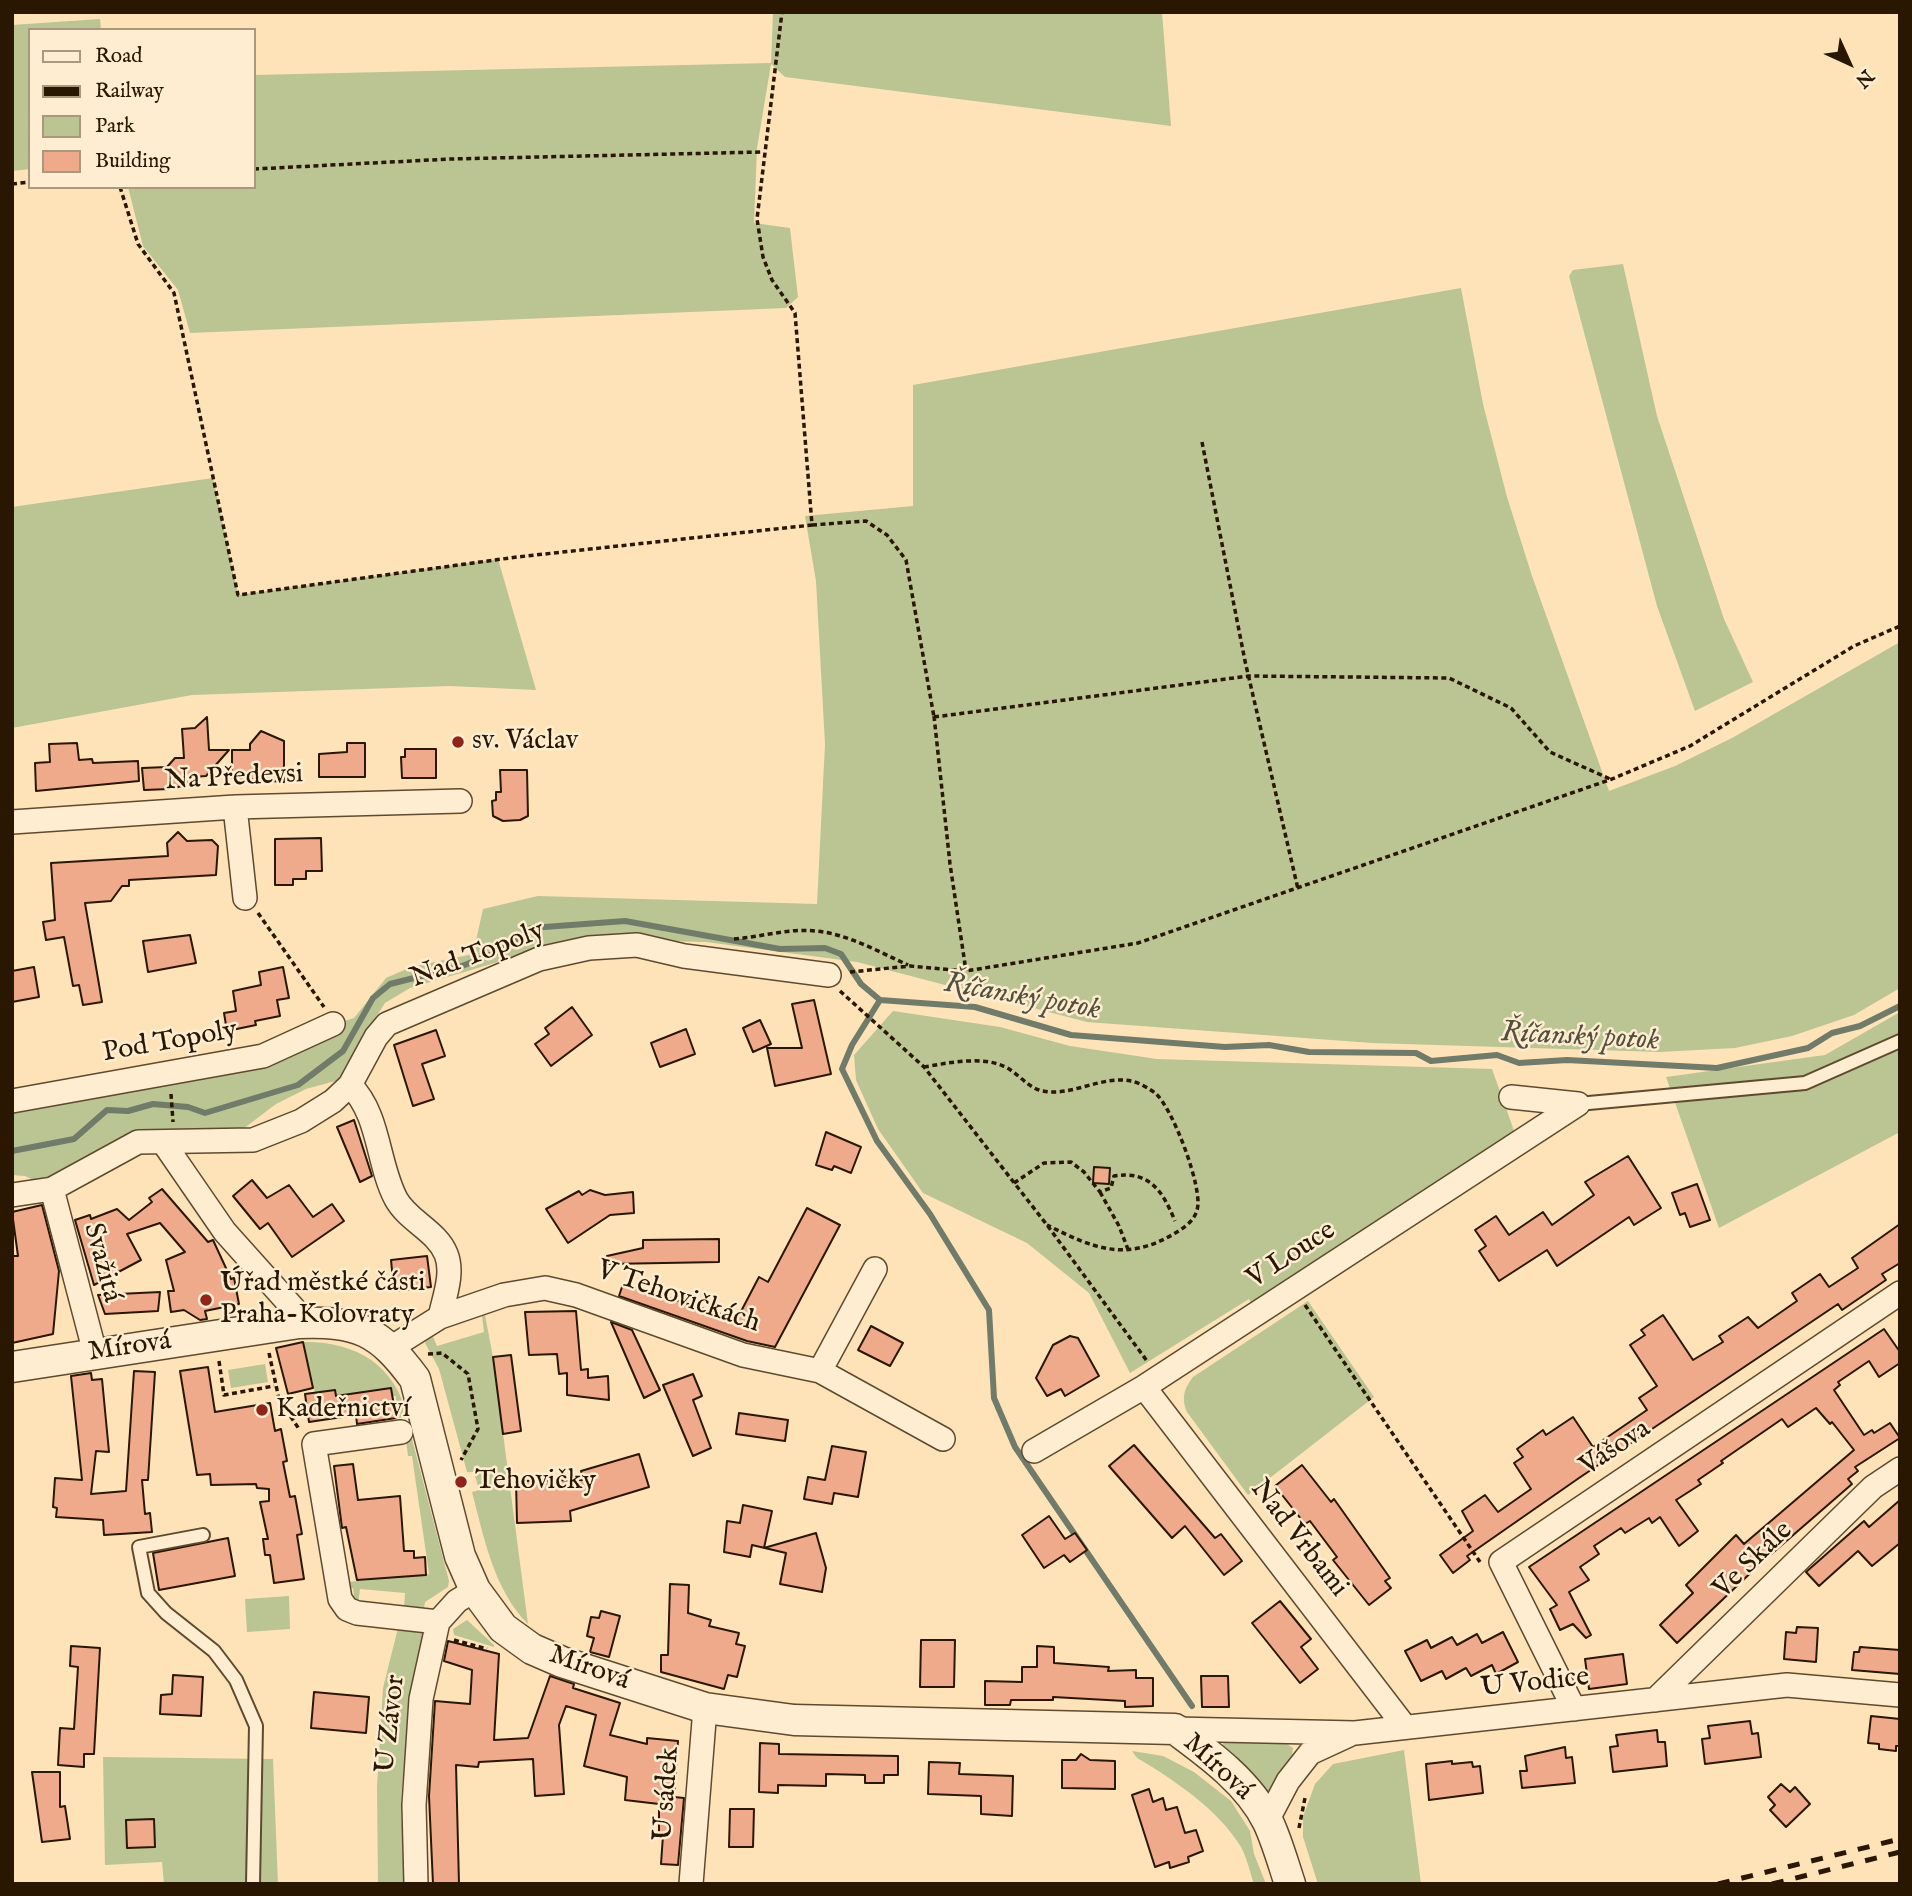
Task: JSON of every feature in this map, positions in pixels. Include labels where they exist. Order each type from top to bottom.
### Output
[{"type":"street","name":"Na Předevsi","points":[[12,822],[235,807],[460,801]]},
{"type":"street","points":[[235,807],[245,898]]},
{"type":"street","name":"Nad Topoly","points":[[12,1195],[52,1189],[138,1142],[168,1135],[253,1139],[301,1121],[333,1101],[350,1085],[376,1037],[387,1024],[539,959],[589,948],[637,945],[684,956],[835,974]]},
{"type":"street","name":"Pod Topoly","points":[[12,1101],[263,1056],[333,1024]]},
{"type":"street","points":[[350,1085],[369,1115],[395,1197],[408,1217],[437,1240],[446,1254],[450,1271],[440,1317]]},
{"type":"street","points":[[1511,1097],[1578,1104]]},
{"type":"street","name":"V Louce","points":[[1034,1451],[1150,1382],[1578,1104]]},
{"type":"street","points":[[168,1135],[225,1232],[294,1309],[299,1323]]},
{"type":"street","name":"Svažitá","points":[[52,1189],[95,1353]]},
{"type":"street","points":[[820,1371],[875,1269]]},
{"type":"street","name":"V Tehovičkách","points":[[389,1349],[440,1317],[504,1295],[545,1288],[576,1295],[743,1355],[820,1371],[943,1439]]},
{"type":"street","name":"Vášova","points":[[1501,1562],[1900,1293]]},
{"type":"street","name":"Mírová","points":[[12,1367],[299,1323],[337,1321],[364,1330],[389,1349],[415,1379],[460,1556],[475,1590],[503,1628],[532,1648],[562,1662],[705,1708],[794,1720],[1175,1729],[1245,1789],[1267,1821],[1290,1884]]},
{"type":"street","name":"Nad Vrbami","points":[[1150,1382],[1405,1727]]},
{"type":"street","points":[[401,1432],[314,1444],[340,1599],[347,1609],[357,1613],[438,1622],[457,1601],[475,1590]]},
{"type":"street","name":"Ve Skále","points":[[1655,1700],[1872,1487],[1900,1469]]},
{"type":"street","points":[[1501,1562],[1574,1709]]},
{"type":"street","name":"U Závor","points":[[416,1884],[414,1805],[421,1699],[438,1622]]},
{"type":"street","name":"U Vodice","points":[[1175,1729],[1355,1733],[1787,1685],[1900,1695]]},
{"type":"street","name":"U sádek","points":[[691,1884],[705,1708]]},
{"type":"street","points":[[1267,1821],[1288,1781],[1310,1753],[1355,1733]]},
{"type":"lane","points":[[1578,1104],[1805,1083],[1900,1041]]},
{"type":"lane","points":[[203,1535],[139,1547],[148,1593],[166,1613],[214,1651],[236,1680],[256,1727],[253,1884]]},
{"type":"path","points":[[782,12],[777,74],[762,152],[757,219],[763,257],[772,280],[795,313],[812,525]]},
{"type":"path","points":[[256,169],[450,159],[762,152]]},
{"type":"path","points":[[121,189],[138,244],[174,293],[238,595],[508,558],[812,525],[866,521],[887,535],[906,560],[934,717],[950,864],[966,971]]},
{"type":"path","points":[[1202,442],[1249,676],[1298,889]]},
{"type":"path","points":[[1150,1382],[1048,1225],[924,1067],[838,989],[835,974],[910,966],[966,971],[1138,943],[1612,779],[1690,746],[1854,646],[1900,626]]},
{"type":"path","points":[[934,717],[1249,676],[1449,678],[1511,708],[1550,752],[1612,779]]},
{"type":"path","points":[[245,898],[252,904],[333,1024]]},
{"type":"path","points":[[746,938],[780,932],[817,931],[863,944],[910,966]]},
{"type":"path","points":[[924,1067],[966,1062],[1002,1065],[1040,1091],[1056,1092],[1085,1084],[1131,1081],[1156,1093],[1168,1110],[1197,1187],[1199,1207],[1184,1229],[1160,1242],[1129,1252],[1081,1242],[1048,1225]]},
{"type":"path","points":[[168,1135],[171,1094]]},
{"type":"path","points":[[1014,1183],[1044,1163],[1071,1162],[1084,1172],[1100,1192],[1119,1226],[1129,1252]]},
{"type":"path","points":[[1100,1192],[1111,1188],[1114,1176],[1135,1175],[1163,1193],[1175,1221]]},
{"type":"path","points":[[1301,1300],[1481,1564],[1501,1562]]},
{"type":"path","points":[[256,1352],[269,1350],[274,1345]]},
{"type":"path","points":[[431,1363],[426,1354],[442,1353],[468,1374],[478,1429],[463,1459],[459,1461],[457,1452]]},
{"type":"path","points":[[231,1356],[218,1358],[224,1395],[274,1386]]},
{"type":"path","points":[[1298,1837],[1308,1790]]},
{"type":"green space","points":[[773,12],[1162,12],[1171,126],[785,77],[771,64],[757,148],[754,223],[790,228],[798,297],[786,308],[190,333],[178,290],[143,246],[129,189],[256,189],[256,75],[771,63]]},
{"type":"green space","points":[[100,19],[101,28],[28,28],[28,169],[12,171],[12,25]]},
{"type":"green space","points":[[1623,264],[1657,416],[1724,619],[1753,682],[1695,711],[1657,606],[1569,276],[1573,270]]},
{"type":"green space","points":[[1461,288],[1483,404],[1507,497],[1532,576],[1609,791],[1675,766],[1732,738],[1900,642],[1900,988],[1854,1015],[1792,1036],[1735,1048],[1660,1052],[1372,1043],[1087,1022],[857,962],[706,942],[576,939],[410,988],[385,1003],[374,1020],[376,1037],[339,1080],[306,1089],[276,1104],[243,1129],[163,1142],[52,1189],[25,1176],[12,1175],[12,1101],[170,1074],[354,1018],[386,978],[411,967],[473,954],[483,909],[538,896],[817,904],[825,744],[816,581],[805,516],[913,506],[913,385]]},
{"type":"green space","points":[[213,478],[238,595],[498,559],[536,690],[450,686],[192,695],[12,728],[12,507]]},
{"type":"green space","points":[[893,1011],[1000,1027],[1070,1046],[1157,1059],[1492,1069],[1517,1139],[1252,1305],[1249,1299],[1130,1373],[1089,1293],[1027,1243],[923,1193],[878,1129],[856,1080],[854,1055]]},
{"type":"green space","points":[[1900,1012],[1900,1132],[1719,1228],[1666,1077],[1825,1055]]},
{"type":"green space","points":[[1308,1301],[1374,1397],[1248,1495],[1187,1412],[1184,1398],[1187,1385],[1193,1377]]},
{"type":"green space","points":[[485,1315],[493,1357],[528,1624],[507,1596],[492,1562],[472,1492],[479,1490],[474,1472],[467,1472],[439,1369],[425,1343],[431,1332],[437,1346],[484,1332],[482,1316]]},
{"type":"green space","points":[[303,1342],[339,1346],[370,1359],[393,1383],[407,1417],[396,1418],[396,1396],[392,1396],[391,1388],[336,1397],[334,1390],[315,1393]]},
{"type":"green space","points":[[265,1364],[268,1382],[231,1388],[228,1370]]},
{"type":"green space","points":[[412,1439],[449,1581],[448,1587],[425,1602],[422,1620],[404,1607],[405,1593],[360,1589],[357,1613],[343,1603],[354,1596],[353,1588],[338,1590],[348,1582],[429,1574],[412,1456],[408,1456],[406,1440]]},
{"type":"green space","points":[[289,1596],[290,1629],[247,1632],[245,1599]]},
{"type":"green space","points":[[467,1620],[494,1647],[454,1635],[453,1629]]},
{"type":"green space","points":[[398,1628],[418,1629],[425,1637],[407,1725],[401,1799],[404,1884],[378,1884],[377,1787],[383,1688]]},
{"type":"green space","points":[[1224,1742],[1287,1744],[1293,1748],[1292,1755],[1267,1793],[1221,1747]]},
{"type":"green space","points":[[1404,1750],[1421,1884],[1318,1884],[1303,1837],[1303,1817],[1315,1784],[1333,1764]]},
{"type":"green space","points":[[1132,1751],[1163,1756],[1194,1772],[1231,1801],[1250,1831],[1254,1854],[1266,1884],[1254,1884],[1241,1847],[1221,1820],[1194,1797],[1137,1758]]},
{"type":"green space","points":[[103,1757],[273,1759],[278,1884],[164,1884],[162,1862],[105,1865]]},
{"type":"building","points":[[207,717],[209,750],[229,750],[206,776],[193,777],[186,785],[170,789],[144,790],[142,768],[167,767],[175,758],[184,758],[182,729],[195,728]]},
{"type":"building","points":[[261,731],[284,741],[284,782],[232,778],[232,750],[250,750],[250,744]]},
{"type":"building","points":[[77,743],[79,760],[92,759],[93,763],[138,761],[139,781],[36,791],[35,763],[50,762],[49,744]]},
{"type":"building","points":[[347,743],[365,743],[365,777],[319,777],[319,754],[347,752]]},
{"type":"building","points":[[405,749],[436,749],[436,778],[402,778],[401,757],[405,757]]},
{"type":"building","points":[[500,770],[527,770],[528,816],[520,820],[503,821],[493,816],[492,801],[496,800],[496,792],[501,792]]},
{"type":"building","points":[[178,832],[187,841],[212,840],[218,846],[216,875],[129,880],[129,886],[122,886],[111,901],[85,903],[102,1002],[83,1005],[79,985],[73,986],[64,937],[46,940],[43,922],[55,920],[51,863],[168,856],[167,843]]},
{"type":"building","points":[[321,838],[322,871],[306,871],[306,879],[293,879],[293,885],[275,885],[275,839]]},
{"type":"building","points":[[190,935],[196,963],[148,972],[143,941]]},
{"type":"building","points":[[34,967],[39,997],[12,1002],[12,971]]},
{"type":"building","points":[[283,967],[289,998],[277,1000],[280,1016],[255,1021],[256,1025],[227,1031],[224,1013],[236,1011],[233,991],[261,985],[259,972]]},
{"type":"building","points":[[814,1000],[831,1074],[775,1086],[767,1048],[802,1048],[792,1004]]},
{"type":"building","points":[[572,1007],[592,1035],[551,1066],[535,1044],[549,1034],[545,1028]]},
{"type":"building","points":[[760,1020],[771,1044],[753,1052],[743,1028]]},
{"type":"building","points":[[686,1029],[695,1054],[660,1067],[651,1043]]},
{"type":"building","points":[[436,1030],[445,1056],[422,1064],[434,1099],[413,1106],[394,1045]]},
{"type":"building","points":[[354,1120],[372,1176],[360,1182],[337,1127]]},
{"type":"building","points":[[826,1132],[861,1147],[851,1173],[834,1166],[832,1170],[816,1165]]},
{"type":"building","points":[[1628,1156],[1661,1208],[1634,1225],[1629,1217],[1557,1266],[1547,1250],[1499,1281],[1479,1251],[1486,1246],[1475,1230],[1496,1216],[1509,1235],[1543,1212],[1552,1225],[1594,1195],[1585,1182]]},
{"type":"building","points":[[1094,1167],[1110,1168],[1109,1184],[1093,1183]]},
{"type":"building","points":[[252,1180],[267,1198],[289,1185],[313,1217],[332,1204],[344,1221],[292,1257],[268,1223],[260,1229],[233,1196]]},
{"type":"building","points":[[1697,1184],[1710,1220],[1690,1227],[1685,1213],[1680,1215],[1672,1193]]},
{"type":"building","points":[[162,1189],[208,1242],[213,1240],[231,1279],[234,1278],[239,1304],[205,1311],[207,1319],[200,1320],[184,1310],[171,1312],[168,1291],[174,1291],[166,1260],[185,1252],[160,1223],[127,1234],[141,1260],[94,1285],[75,1220],[90,1215],[91,1219],[117,1209],[129,1220],[152,1202],[149,1198]]},
{"type":"building","points":[[590,1190],[605,1195],[633,1192],[634,1213],[610,1215],[568,1243],[546,1209],[579,1191],[582,1195]]},
{"type":"building","points":[[42,1205],[59,1271],[53,1334],[12,1343],[12,1256],[18,1256],[12,1212]]},
{"type":"building","points":[[807,1208],[840,1225],[775,1347],[747,1341],[619,1296],[623,1284],[737,1319],[759,1277],[768,1282]]},
{"type":"building","points":[[1900,1224],[1900,1263],[1882,1274],[1886,1280],[1842,1310],[1838,1304],[1579,1478],[1467,1556],[1470,1560],[1453,1573],[1440,1555],[1473,1531],[1462,1511],[1485,1495],[1498,1512],[1531,1489],[1514,1463],[1523,1457],[1517,1449],[1543,1430],[1546,1435],[1573,1417],[1593,1447],[1647,1410],[1639,1398],[1657,1386],[1630,1345],[1645,1335],[1641,1330],[1663,1315],[1693,1360],[1723,1342],[1719,1336],[1748,1317],[1758,1328],[1797,1301],[1792,1293],[1820,1274],[1829,1287],[1858,1268],[1852,1258]]},
{"type":"building","points":[[719,1239],[719,1262],[608,1264],[607,1256],[643,1248],[643,1240]]},
{"type":"building","points":[[427,1256],[431,1287],[394,1291],[391,1260]]},
{"type":"building","points":[[160,1292],[158,1311],[105,1314],[98,1295]]},
{"type":"building","points":[[576,1311],[581,1370],[588,1369],[588,1378],[608,1376],[609,1400],[567,1395],[567,1373],[559,1374],[557,1354],[529,1355],[525,1312]]},
{"type":"building","points":[[611,1322],[632,1330],[660,1390],[644,1398]]},
{"type":"building","points":[[871,1326],[903,1343],[890,1366],[858,1350]]},
{"type":"building","points":[[1884,1329],[1900,1352],[1900,1363],[1879,1377],[1869,1361],[1838,1382],[1840,1385],[1834,1390],[1864,1435],[1872,1430],[1874,1433],[1890,1423],[1900,1438],[1855,1467],[1858,1471],[1848,1479],[1852,1484],[1761,1563],[1677,1643],[1660,1625],[1693,1593],[1686,1585],[1736,1535],[1744,1544],[1854,1450],[1832,1422],[1830,1424],[1816,1408],[1788,1427],[1782,1419],[1721,1461],[1723,1463],[1698,1480],[1701,1484],[1676,1500],[1698,1531],[1679,1546],[1660,1517],[1652,1523],[1649,1518],[1625,1533],[1621,1528],[1594,1546],[1599,1554],[1580,1567],[1589,1580],[1569,1592],[1591,1635],[1586,1638],[1573,1624],[1560,1630],[1550,1609],[1557,1605],[1529,1567]]},
{"type":"building","points":[[1070,1336],[1078,1338],[1099,1376],[1065,1396],[1061,1389],[1047,1396],[1036,1378],[1053,1345]]},
{"type":"building","points":[[303,1342],[313,1388],[288,1394],[276,1348]]},
{"type":"building","points":[[511,1355],[521,1431],[503,1434],[493,1357]]},
{"type":"building","points":[[208,1367],[215,1412],[270,1403],[275,1431],[281,1429],[287,1461],[283,1462],[290,1497],[295,1496],[302,1534],[297,1535],[304,1579],[274,1583],[270,1555],[265,1555],[263,1539],[268,1539],[260,1502],[269,1501],[269,1489],[257,1488],[256,1484],[211,1485],[210,1474],[197,1475],[180,1371]]},
{"type":"building","points":[[134,1371],[155,1372],[148,1480],[142,1480],[145,1514],[150,1513],[152,1532],[104,1535],[103,1520],[56,1517],[57,1508],[53,1507],[55,1478],[82,1480],[71,1376],[91,1373],[92,1380],[102,1379],[109,1452],[96,1451],[91,1494],[126,1491]]},
{"type":"building","points":[[693,1374],[702,1396],[693,1400],[711,1448],[693,1456],[663,1385]]},
{"type":"building","points":[[391,1388],[396,1418],[357,1424],[356,1415],[309,1422],[305,1394],[335,1390],[336,1396]]},
{"type":"building","points":[[739,1413],[788,1420],[785,1441],[736,1434]]},
{"type":"building","points":[[1134,1445],[1215,1538],[1221,1534],[1242,1561],[1224,1575],[1185,1526],[1172,1538],[1109,1466]]},
{"type":"building","points":[[832,1446],[866,1452],[858,1497],[834,1493],[832,1504],[804,1499],[808,1477],[825,1480]]},
{"type":"building","points":[[639,1454],[649,1487],[570,1511],[571,1521],[517,1523],[516,1481],[584,1480],[581,1471]]},
{"type":"building","points":[[353,1464],[358,1500],[400,1496],[404,1551],[414,1551],[414,1558],[425,1557],[426,1575],[357,1580],[346,1527],[342,1528],[334,1466]]},
{"type":"building","points":[[1302,1465],[1331,1502],[1334,1499],[1390,1578],[1385,1581],[1391,1588],[1369,1605],[1333,1560],[1337,1557],[1310,1521],[1305,1524],[1275,1486]]},
{"type":"building","points":[[1900,1500],[1900,1543],[1872,1566],[1858,1551],[1819,1586],[1806,1572],[1864,1521],[1869,1527]]},
{"type":"building","points":[[743,1505],[772,1511],[764,1548],[752,1545],[750,1557],[724,1552],[727,1521],[740,1523]]},
{"type":"building","points":[[1049,1516],[1065,1539],[1075,1533],[1087,1550],[1070,1562],[1064,1555],[1044,1568],[1022,1535]]},
{"type":"building","points":[[816,1533],[826,1568],[822,1592],[780,1584],[786,1553],[764,1548]]},
{"type":"building","points":[[228,1538],[235,1576],[159,1590],[153,1553]]},
{"type":"building","points":[[670,1584],[689,1585],[688,1613],[711,1620],[709,1626],[739,1633],[736,1644],[745,1646],[737,1677],[728,1675],[724,1689],[661,1672],[661,1655],[668,1655]]},
{"type":"building","points":[[1280,1601],[1311,1639],[1301,1647],[1318,1669],[1300,1683],[1252,1623]]},
{"type":"building","points":[[601,1611],[620,1616],[609,1657],[590,1652],[594,1638],[587,1636],[591,1617],[599,1618]]},
{"type":"building","points":[[1797,1627],[1818,1628],[1816,1662],[1784,1659],[1786,1632],[1796,1633]]},
{"type":"building","points":[[1503,1632],[1518,1662],[1496,1674],[1492,1665],[1471,1676],[1466,1668],[1446,1679],[1442,1671],[1421,1681],[1405,1651],[1427,1640],[1431,1648],[1452,1637],[1457,1645],[1477,1634],[1482,1643]]},
{"type":"building","points":[[921,1640],[955,1640],[954,1687],[920,1687]]},
{"type":"building","points":[[448,1641],[499,1654],[494,1740],[528,1738],[550,1676],[574,1684],[573,1688],[620,1703],[610,1735],[647,1744],[647,1738],[678,1741],[674,1797],[684,1798],[678,1865],[661,1864],[663,1835],[659,1834],[659,1804],[625,1800],[627,1777],[584,1766],[596,1715],[566,1706],[559,1725],[564,1794],[535,1796],[533,1759],[479,1762],[478,1767],[456,1765],[459,1884],[433,1884],[429,1796],[435,1701],[470,1704],[472,1670],[444,1661]]},
{"type":"building","points":[[71,1646],[100,1648],[94,1754],[84,1754],[84,1767],[58,1765],[60,1728],[74,1729],[78,1667],[70,1666]]},
{"type":"building","points":[[1037,1646],[1054,1647],[1054,1663],[1109,1667],[1108,1671],[1136,1670],[1136,1678],[1153,1678],[1153,1706],[1125,1707],[1125,1701],[1053,1697],[1053,1700],[1011,1700],[1010,1705],[985,1705],[985,1681],[1022,1682],[1022,1667],[1037,1667]]},
{"type":"building","points":[[1860,1647],[1900,1650],[1900,1674],[1852,1670],[1854,1652],[1859,1652]]},
{"type":"building","points":[[1623,1654],[1627,1684],[1589,1689],[1585,1659]]},
{"type":"building","points":[[173,1675],[203,1677],[201,1716],[160,1714],[161,1695],[172,1694]]},
{"type":"building","points":[[1201,1676],[1228,1676],[1229,1707],[1202,1707]]},
{"type":"building","points":[[314,1692],[369,1697],[366,1733],[311,1728]]},
{"type":"building","points":[[1871,1716],[1900,1719],[1900,1746],[1896,1746],[1896,1751],[1879,1749],[1879,1744],[1868,1743]]},
{"type":"building","points":[[1750,1721],[1752,1734],[1758,1733],[1761,1757],[1705,1764],[1702,1739],[1710,1738],[1708,1726]]},
{"type":"building","points":[[1657,1730],[1658,1742],[1665,1742],[1667,1766],[1613,1772],[1610,1747],[1618,1746],[1616,1735]]},
{"type":"building","points":[[760,1743],[779,1744],[779,1754],[898,1756],[898,1775],[884,1775],[884,1783],[865,1783],[865,1775],[826,1774],[826,1786],[778,1785],[778,1793],[759,1792]]},
{"type":"building","points":[[1565,1747],[1566,1758],[1572,1757],[1575,1783],[1522,1788],[1520,1771],[1527,1771],[1525,1756]]},
{"type":"building","points":[[1081,1754],[1090,1760],[1115,1761],[1115,1789],[1062,1788],[1062,1760],[1076,1760]]},
{"type":"building","points":[[1452,1761],[1452,1764],[1472,1762],[1473,1767],[1480,1766],[1483,1793],[1429,1800],[1426,1764]]},
{"type":"building","points":[[929,1762],[960,1763],[959,1774],[1013,1776],[1012,1816],[981,1814],[981,1796],[928,1794]]},
{"type":"building","points":[[32,1772],[60,1772],[60,1807],[65,1806],[70,1839],[42,1842]]},
{"type":"building","points":[[1781,1784],[1790,1792],[1795,1787],[1810,1804],[1786,1827],[1770,1810],[1775,1805],[1768,1797]]},
{"type":"building","points":[[1149,1789],[1153,1802],[1163,1798],[1166,1810],[1177,1807],[1185,1833],[1196,1830],[1203,1851],[1188,1857],[1189,1862],[1170,1868],[1169,1862],[1155,1867],[1132,1795]]},
{"type":"building","points":[[730,1809],[754,1809],[753,1847],[729,1847]]},
{"type":"building","points":[[154,1819],[155,1847],[127,1848],[126,1820]]},
{"type":"waterway","name":"Říčanský potok","points":[[12,1151],[74,1139],[107,1110],[128,1111],[153,1104],[188,1107],[205,1113],[298,1085],[343,1051],[373,998],[390,984],[462,966],[500,951],[531,928],[625,921],[780,949],[825,948],[841,954],[861,984],[880,1000],[975,1007],[1071,1035],[1225,1047],[1269,1045],[1309,1052],[1416,1053],[1431,1061],[1497,1055],[1519,1063],[1567,1060],[1717,1068],[1808,1048],[1832,1033],[1860,1026],[1900,1006]]},
{"type":"waterway","points":[[880,1000],[852,1045],[842,1069],[877,1141],[930,1214],[989,1310],[994,1398],[1015,1447],[1192,1706]]},
{"type":"railway","points":[[1718,1884],[1900,1839]]},
{"type":"railway","points":[[1772,1884],[1900,1852]]},
{"type":"place","name":"sv. Václav","points":[[458,742]]},
{"type":"place","name":"Úřad městké části Praha-Kolovraty","points":[[206,1300]]},
{"type":"place","name":"Kadeřnictví","points":[[262,1410]]},
{"type":"place","name":"Tehovičky","points":[[461,1482]]}]
